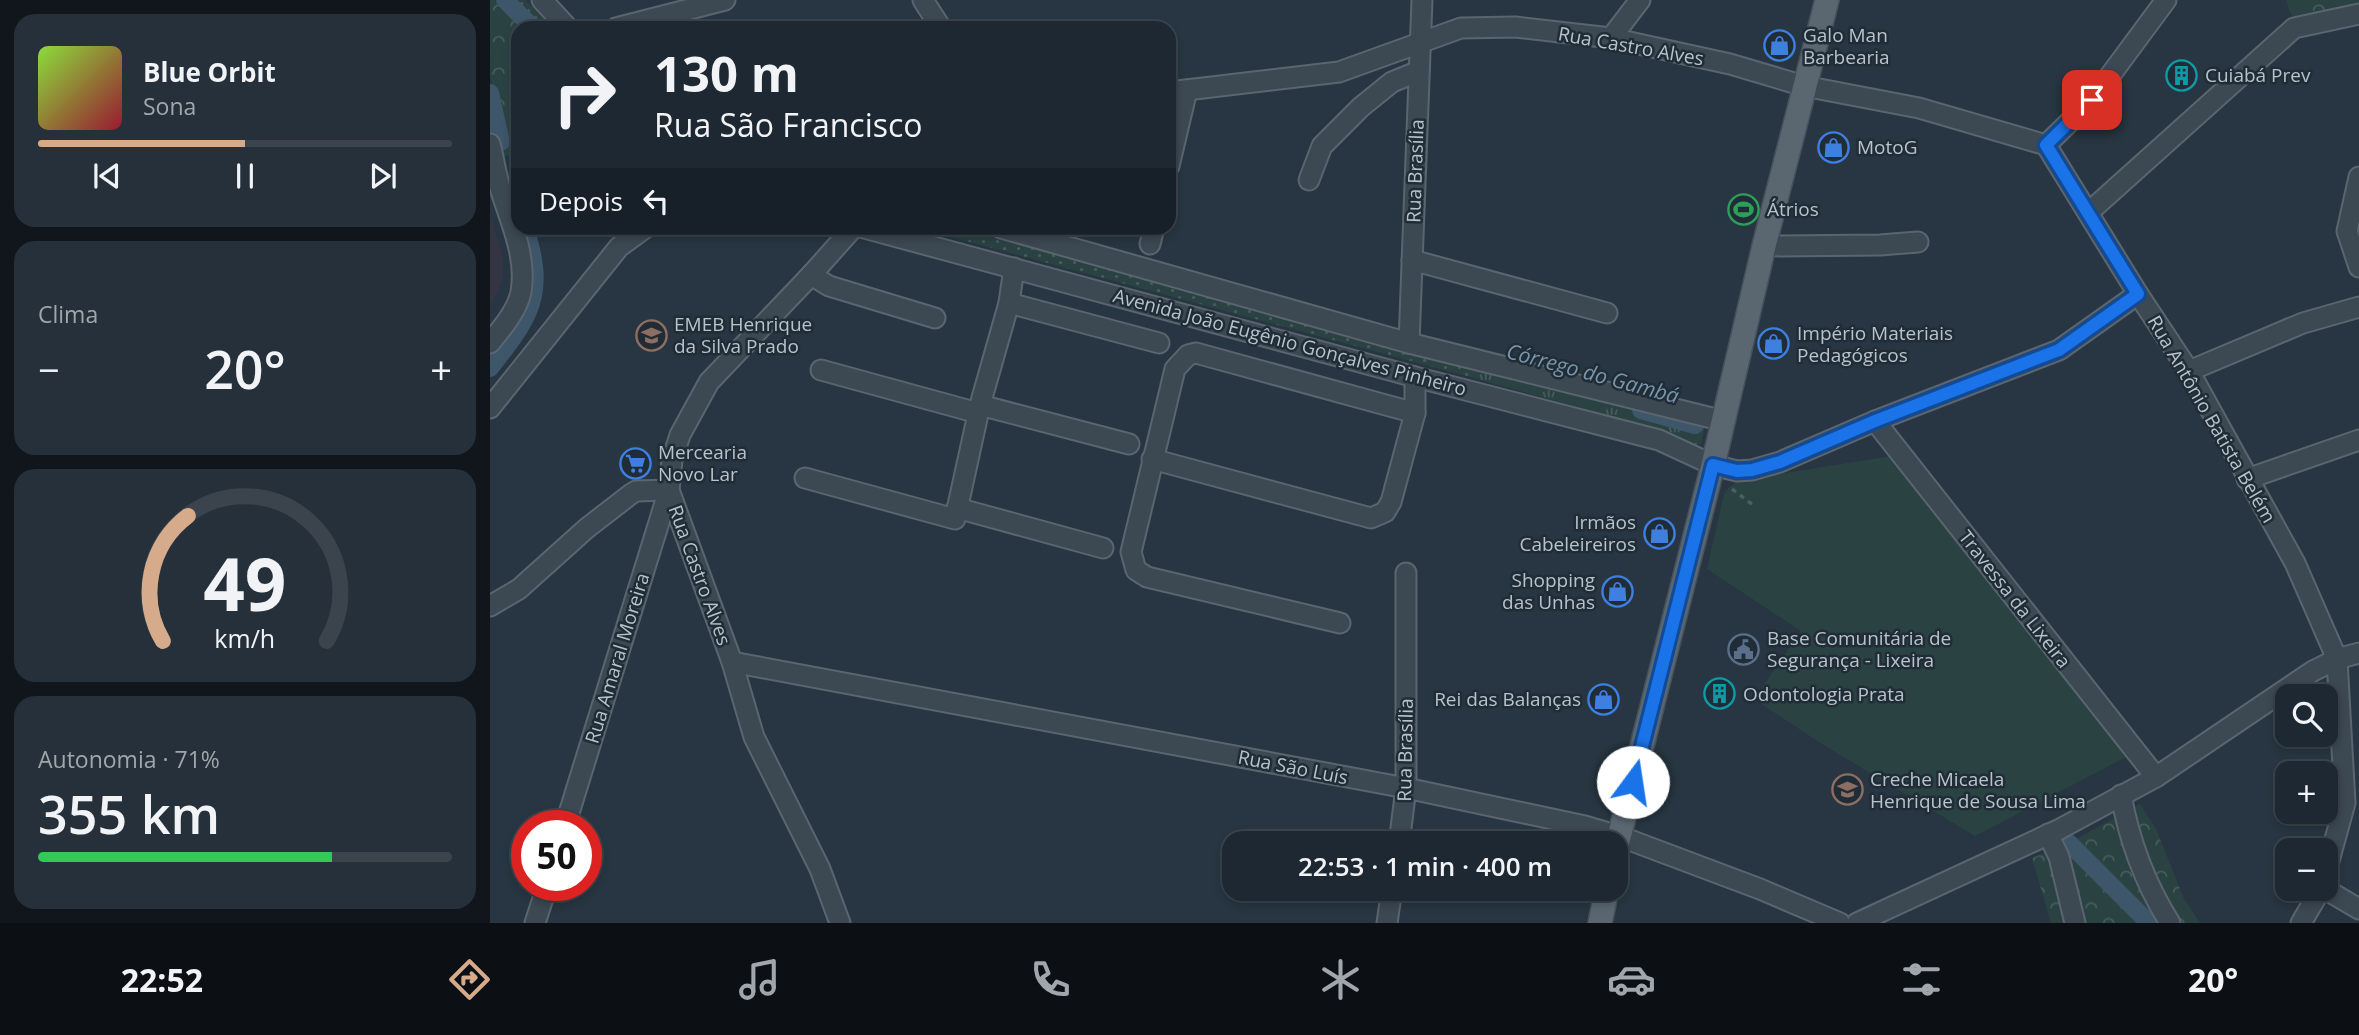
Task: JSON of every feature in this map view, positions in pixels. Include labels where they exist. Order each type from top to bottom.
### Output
[{"type":"main road","points":[[1620,831],[1711,474],[1763,246],[1826,0]]},
{"type":"main road","points":[[1600,923],[1605,901]]},
{"type":"street","points":[[542,0],[562,21]]},
{"type":"street","points":[[643,21],[725,0]]},
{"type":"street","points":[[923,0],[936,21]]},
{"type":"street","name":"Rua Brasília","points":[[1409,343],[1422,0]]},
{"type":"street","points":[[1611,38],[1640,0]]},
{"type":"street","points":[[1804,86],[1919,108],[2046,145],[2092,100],[2166,0]]},
{"type":"street","points":[[2089,212],[2294,28],[2359,14]]},
{"type":"street","name":"Rua Castro Alves","points":[[1178,91],[1339,72],[1461,27],[1515,27],[1611,38],[1730,64],[1804,86]]},
{"type":"street","points":[[1308,180],[1322,146],[1352,115],[1392,82],[1419,71]]},
{"type":"street","points":[[490,144],[509,186]]},
{"type":"street","name":"Rua Antônio Batista Belém","points":[[2046,145],[2189,371],[2295,563],[2337,659],[2352,803],[2338,840]]},
{"type":"street","points":[[2359,177],[2347,231],[2359,267]]},
{"type":"street","points":[[490,343],[509,318],[521,293],[517,235]]},
{"type":"street","points":[[490,408],[619,247],[635,235]]},
{"type":"street","name":"Rua Castro Alves","points":[[840,923],[820,869],[754,737],[732,662],[669,490],[672,460],[680,435],[709,382],[847,235]]},
{"type":"street","name":"Avenida João Eugênio Gonçalves Pinheiro","points":[[890,235],[1659,440],[1711,474],[1752,470],[1780,462],[1875,421],[2059,350],[2138,294]]},
{"type":"street","name":"Avenida João Eugênio Gonçalves Pinheiro","points":[[1027,235],[1409,343],[1724,421]]},
{"type":"street","points":[[1763,246],[1918,242]]},
{"type":"street","points":[[1412,260],[1607,313]]},
{"type":"street","points":[[805,478],[955,519],[979,409],[1009,303],[1014,268]]},
{"type":"street","points":[[811,275],[829,286],[934,318]]},
{"type":"street","points":[[1009,303],[1159,344]]},
{"type":"street","points":[[2189,371],[2303,323],[2359,307]]},
{"type":"street","points":[[1340,623],[1147,577],[1136,570],[1131,552],[1175,369],[1188,355],[1196,353],[1415,413]]},
{"type":"street","points":[[821,370],[1129,444]]},
{"type":"street","points":[[1152,459],[1371,518],[1385,512],[1391,502],[1415,413],[1415,377]]},
{"type":"street","name":"Travessa da Lixeira","points":[[1875,421],[2156,776]]},
{"type":"street","points":[[2247,479],[2359,440]]},
{"type":"street","points":[[490,606],[519,589],[587,528],[631,494],[636,491],[669,490]]},
{"type":"street","name":"Rua Amaral Moreira","points":[[570,810],[669,490]]},
{"type":"street","points":[[957,508],[1103,548]]},
{"type":"street","name":"Rua Brasília","points":[[1401,831],[1406,788],[1406,573]]},
{"type":"street","points":[[1857,923],[2048,835],[2156,776],[2313,671],[2337,659],[2359,653]]},
{"type":"street","name":"Rua São Luís","points":[[732,662],[1406,788],[1585,826],[1594,831]]},
{"type":"street","points":[[2121,795],[2133,839],[2153,893],[2170,923]]},
{"type":"street","points":[[2048,835],[2059,857],[2075,923]]},
{"type":"street","name":"Rua São Luís","points":[[1628,847],[1760,889],[1840,923]]},
{"type":"street","points":[[2338,897],[2359,909]]},
{"type":"street","points":[[536,923],[543,901]]},
{"type":"street","points":[[1387,923],[1390,901]]},
{"type":"street","points":[[2301,923],[2315,901]]},
{"type":"path","points":[[1711,474],[1753,505]]},
{"type":"shaded area","points":[[490,214],[503,257],[503,280],[490,306]]},
{"type":"green space","points":[[490,0],[499,0],[519,21],[511,21],[511,144],[490,60]]},
{"type":"green space","points":[[510,0],[525,0],[546,21],[530,21]]},
{"type":"green space","points":[[2286,0],[2359,0],[2359,6],[2293,18]]},
{"type":"green space","points":[[490,60],[511,144],[511,155],[501,157],[498,156],[490,108],[498,146],[506,144],[490,75]]},
{"type":"green space","points":[[944,235],[1004,235],[1478,363],[1474,378]]},
{"type":"green space","points":[[1478,361],[1706,421],[1701,444],[1693,445],[1664,431],[1474,378]]},
{"type":"green space","points":[[1891,456],[2129,745],[2126,757],[1975,836],[1822,744],[1754,699],[1801,631],[1707,569],[1724,494],[1737,481]]},
{"type":"green space","points":[[2140,804],[2156,829],[2184,899],[2200,923],[2051,923],[2032,858],[2069,843]]},
{"type":"waterway","name":"Córrego do Gambá","points":[[505,0],[526,21]]},
{"type":"waterway","points":[[490,93],[501,142]]},
{"type":"waterway","points":[[490,368],[515,334],[531,304],[534,271],[527,235]]},
{"type":"waterway","name":"Córrego do Gambá","points":[[1641,410],[1695,425]]},
{"type":"waterway","name":"Córrego do Gambá","points":[[2069,843],[2149,923]]},
{"type":"place","name":"Galo Man Barbearia","points":[[1780,46]]},
{"type":"place","name":"Cuiabá Prev","points":[[2182,75]]},
{"type":"place","name":"MotoG","points":[[1834,147]]},
{"type":"place","name":"Átrios","points":[[1744,209]]},
{"type":"place","name":"EMEB Henrique da Silva Prado","points":[[651,335]]},
{"type":"place","name":"Império Materiais Pedagógicos","points":[[1774,344]]},
{"type":"place","name":"Mercearia Novo Lar","points":[[635,463]]},
{"type":"place","name":"Irmãos Cabeleireiros","points":[[1659,533]]},
{"type":"place","name":"Shopping das Unhas","points":[[1618,591]]},
{"type":"place","name":"Base Comunitária de Segurança - Lixeira","points":[[1744,649]]},
{"type":"place","name":"Odontologia Prata","points":[[1720,694]]},
{"type":"place","name":"Rei das Balanças","points":[[1604,699]]},
{"type":"place","name":"Creche Micaela Henrique de Sousa Lima","points":[[1847,790]]},
{"type":"route","points":[[1633,782],[1713,465],[1737,471],[1780,462],[1875,421],[2059,350],[2138,294],[2046,145],[2092,100]]}]
